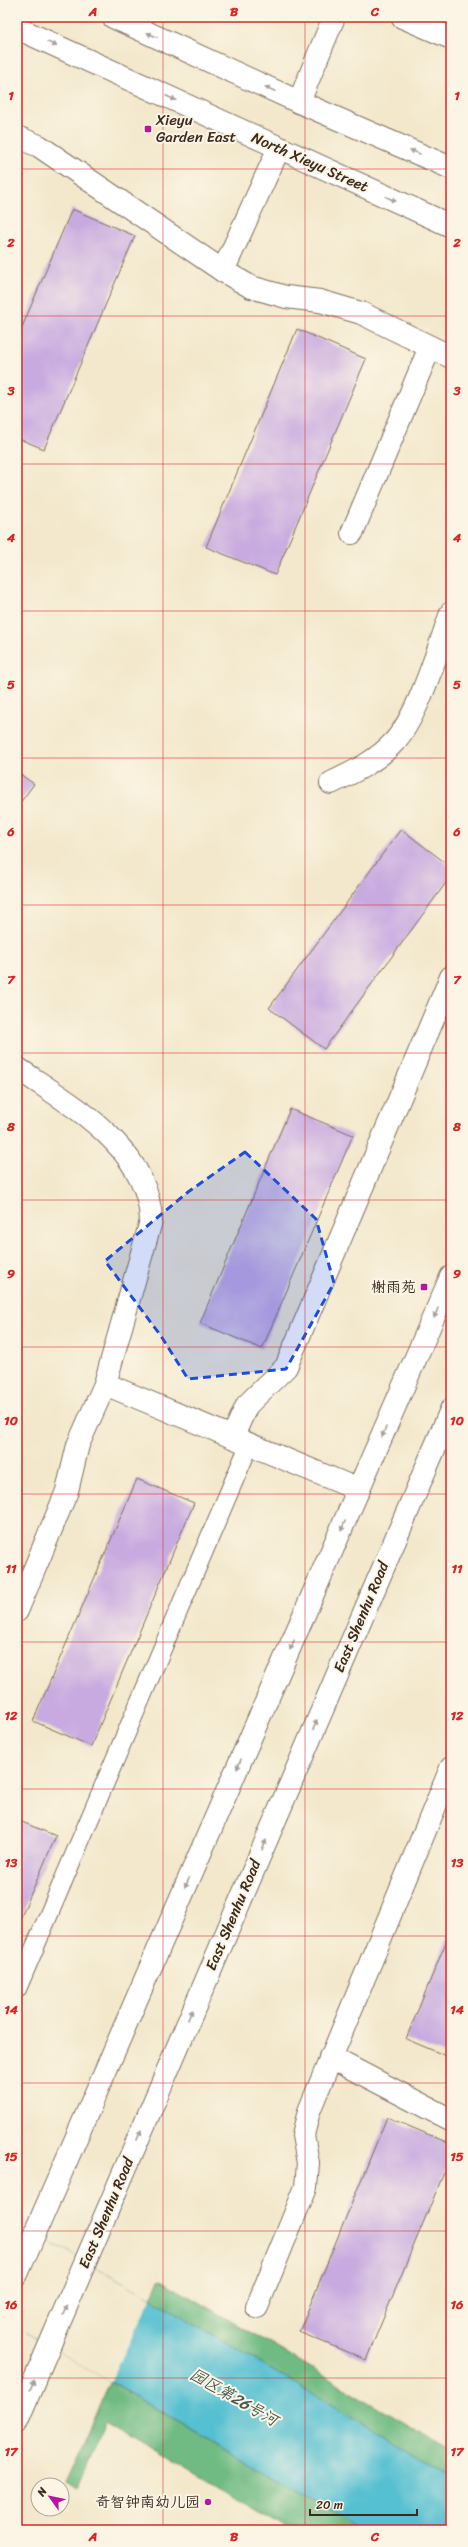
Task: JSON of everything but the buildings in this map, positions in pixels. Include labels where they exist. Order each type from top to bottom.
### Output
[{"type":"street","points":[[114,17],[299,102],[451,168]]},
{"type":"street","points":[[299,102],[334,17]]},
{"type":"street","points":[[402,17],[451,38]]},
{"type":"street","name":"North Xieyu Street","points":[[17,28],[451,226]]},
{"type":"street","points":[[17,138],[39,146],[223,271],[258,289],[286,297],[320,301],[361,314],[451,357]]},
{"type":"street","points":[[223,271],[279,148]]},
{"type":"street","points":[[352,533],[430,347]]},
{"type":"street","points":[[331,783],[366,766],[395,741],[418,702],[451,613]]},
{"type":"street","points":[[242,1440],[247,1405],[286,1367],[451,977]]},
{"type":"street","points":[[17,1068],[69,1103],[102,1130],[130,1158],[143,1180],[151,1201],[151,1221],[105,1384],[78,1445],[67,1491],[17,1611]]},
{"type":"street","points":[[17,2274],[451,1277]]},
{"type":"street","points":[[105,1384],[359,1490]]},
{"type":"street","name":"East Shenhu Road","points":[[17,2421],[451,1410]]},
{"type":"street","points":[[257,2307],[306,2187],[308,2163],[303,2135],[309,2111],[330,2057],[451,1768]]},
{"type":"street","points":[[330,2057],[451,2120]]},
{"type":"lane","points":[[17,1989],[242,1440]]},
{"type":"highlighted area","points":[[245,1152],[316,1219],[334,1283],[286,1369],[188,1379],[161,1336],[105,1261],[188,1192]]},
{"type":"green space","points":[[159,2279],[451,2450],[451,2475],[151,2298]]},
{"type":"green space","points":[[110,2382],[363,2530],[287,2530],[105,2423],[77,2489],[70,2485],[70,2477],[67,2477]]},
{"type":"water","name":"园区第26号河","points":[[17,2223],[151,2298],[451,2475],[451,2530],[363,2530],[17,2327]]},
{"type":"pier","points":[[17,2223],[151,2298],[110,2382],[17,2327]]},
{"type":"place","name":"Xieyu Garden East","points":[[148,129]]},
{"type":"place","name":"榭雨苑","points":[[424,1287]]},
{"type":"place","name":"奇智钟南幼儿园","points":[[208,2502]]}]
